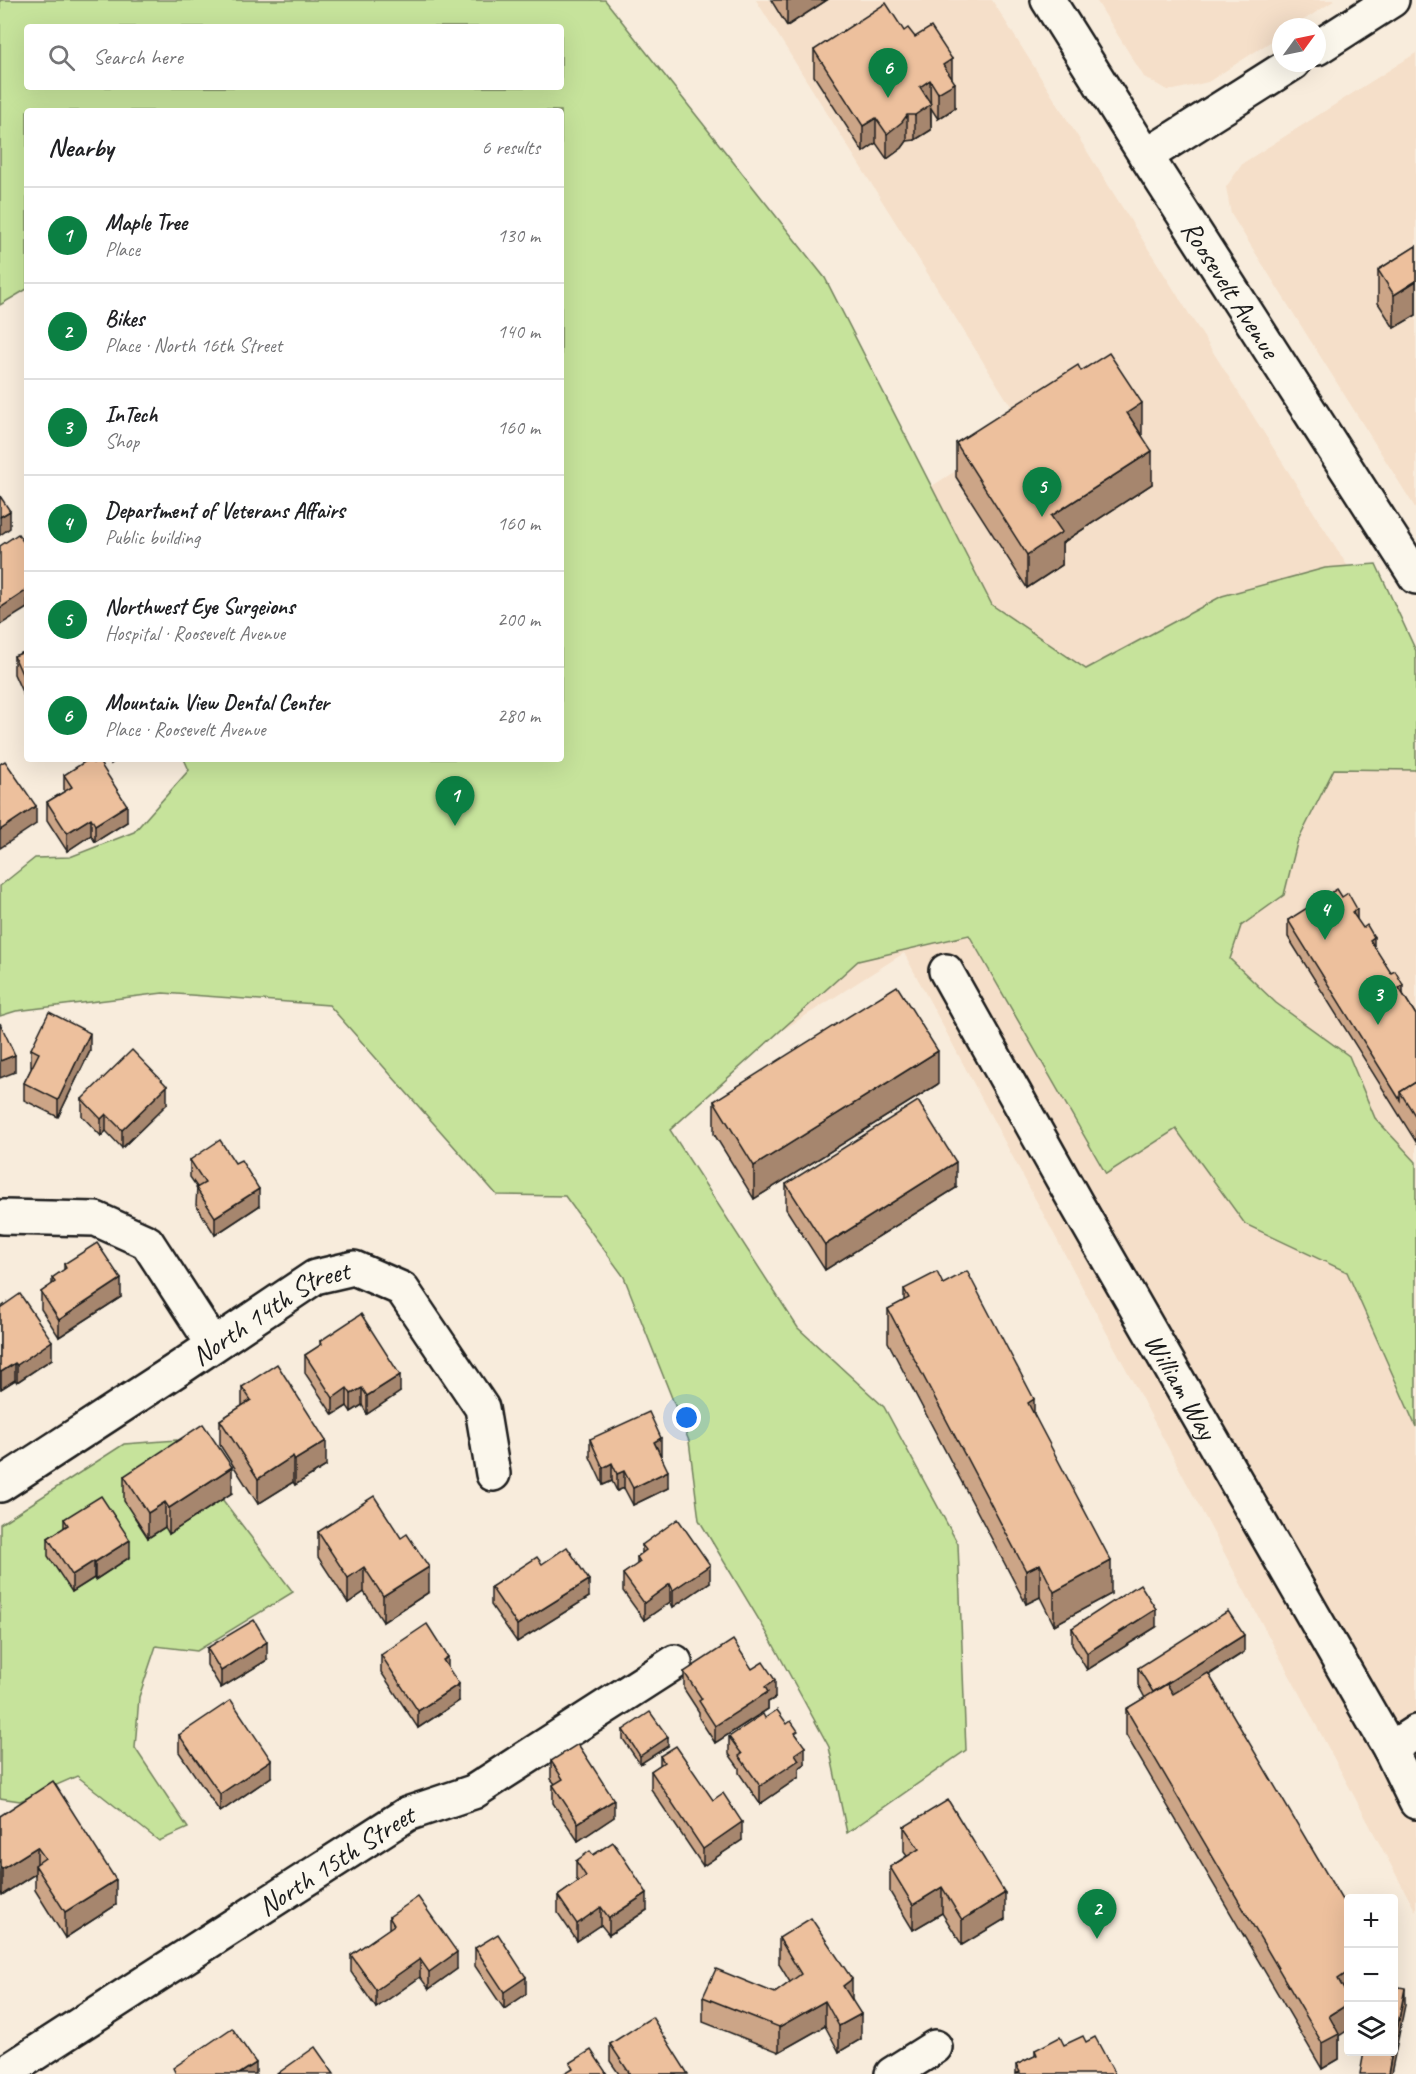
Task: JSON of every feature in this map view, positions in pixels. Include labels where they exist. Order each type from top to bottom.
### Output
[{"type":"street","name":"Roosevelt Avenue","points":[[1048,0],[1416,577]]},
{"type":"street","points":[[1326,42],[1392,0]]},
{"type":"street","points":[[1146,156],[1279,72]]},
{"type":"street","name":"William Way","points":[[946,971],[1076,1203],[1403,1741],[1416,1802]]},
{"type":"street","points":[[3,1217],[96,1219],[147,1242],[213,1344]]},
{"type":"street","name":"North 14th Street","points":[[0,1485],[315,1277],[354,1268],[402,1289],[482,1408],[493,1474]]},
{"type":"street","name":"North 15th Street","points":[[5,2070],[407,1814],[472,1792],[675,1662]]},
{"type":"street","points":[[892,2074],[935,2047]]},
{"type":"shaded area","points":[[756,0],[992,0],[1416,675],[1416,1912],[904,953],[662,1107],[562,762],[564,762],[564,722],[1024,427]]},
{"type":"shaded area","points":[[1096,0],[1335,0],[1307,18],[1272,18],[1272,41],[1208,82],[1167,90],[1144,77]]},
{"type":"shaded area","points":[[1416,53],[1416,509],[1231,214],[1226,187],[1243,163]]},
{"type":"green space","points":[[0,0],[605,0],[825,278],[992,605],[1086,669],[1222,596],[1325,568],[1376,564],[1416,651],[1416,770],[1334,769],[1297,843],[1284,895],[1241,926],[1230,959],[1276,1003],[1349,1056],[1375,1118],[1416,1162],[1416,1427],[1347,1272],[1245,1224],[1176,1129],[1106,1174],[969,935],[858,961],[670,1130],[798,1328],[884,1407],[958,1544],[966,1750],[847,1833],[829,1747],[767,1633],[699,1520],[689,1441],[624,1277],[565,1196],[497,1195],[329,1005],[163,993],[16,1011],[0,1016],[0,886],[35,858],[70,857],[134,832],[189,770],[185,762],[564,762],[564,108],[24,108],[24,291],[0,305]]},
{"type":"green space","points":[[177,1440],[293,1592],[197,1651],[156,1646],[139,1697],[135,1748],[188,1828],[159,1841],[77,1776],[20,1801],[0,1798],[0,1524],[124,1444]]},
{"type":"building","points":[[886,3],[904,31],[908,28],[915,37],[931,27],[952,59],[943,65],[955,83],[938,93],[930,80],[920,87],[931,104],[915,115],[907,115],[887,134],[876,118],[863,126],[814,50]]},
{"type":"building","points":[[1416,246],[1416,281],[1394,295],[1378,270]]},
{"type":"building","points":[[1109,353],[1142,403],[1127,413],[1152,451],[1051,516],[1062,532],[1027,555],[956,443],[1078,365],[1081,371]]},
{"type":"building","points":[[0,496],[10,511],[0,517]]},
{"type":"building","points":[[18,534],[24,543],[24,592],[0,608],[0,546]]},
{"type":"building","points":[[24,652],[24,678],[14,656]]},
{"type":"building","points":[[5,761],[36,806],[0,830],[0,764]]},
{"type":"building","points":[[84,762],[99,762],[127,805],[95,825],[91,818],[67,833],[47,802],[72,787],[64,775]]},
{"type":"building","points":[[1337,889],[1342,897],[1348,893],[1357,909],[1352,912],[1363,928],[1367,925],[1374,937],[1370,940],[1391,973],[1395,971],[1403,985],[1399,988],[1416,1015],[1416,1082],[1400,1092],[1400,1100],[1288,920]]},
{"type":"building","points":[[897,986],[938,1051],[754,1166],[714,1101]]},
{"type":"building","points":[[49,1012],[90,1033],[58,1100],[24,1083],[39,1053],[31,1049]]},
{"type":"building","points":[[0,1023],[15,1055],[0,1061]]},
{"type":"building","points":[[132,1050],[167,1086],[122,1130],[106,1114],[101,1119],[82,1099]]},
{"type":"building","points":[[1416,1082],[1416,1117],[1400,1092]]},
{"type":"building","points":[[918,1101],[956,1162],[825,1245],[786,1184]]},
{"type":"building","points":[[220,1140],[235,1163],[241,1160],[259,1189],[215,1217],[196,1188],[205,1183],[190,1160]]},
{"type":"building","points":[[97,1243],[121,1279],[59,1320],[41,1292],[55,1282],[52,1278],[66,1268],[64,1264]]},
{"type":"building","points":[[967,1271],[1034,1399],[1028,1403],[1111,1561],[1054,1592],[1040,1564],[1026,1571],[888,1309],[909,1298],[904,1289],[937,1272],[943,1284]]},
{"type":"building","points":[[20,1294],[52,1341],[17,1365],[15,1363],[1,1372],[0,1308]]},
{"type":"building","points":[[361,1314],[400,1375],[367,1396],[362,1388],[351,1394],[347,1388],[333,1398],[305,1355],[322,1344],[320,1341]]},
{"type":"building","points":[[277,1364],[326,1441],[295,1460],[293,1456],[258,1479],[220,1420],[251,1400],[242,1387]]},
{"type":"building","points":[[649,1412],[661,1438],[654,1442],[668,1471],[633,1488],[624,1471],[617,1474],[612,1463],[603,1468],[590,1439]]},
{"type":"building","points":[[203,1424],[232,1467],[169,1508],[165,1502],[148,1513],[124,1476]]},
{"type":"building","points":[[101,1496],[130,1540],[72,1575],[48,1538],[68,1525],[64,1519]]},
{"type":"building","points":[[374,1496],[401,1538],[407,1534],[429,1567],[383,1596],[364,1567],[348,1578],[318,1532]]},
{"type":"building","points":[[678,1519],[710,1565],[673,1590],[670,1584],[644,1603],[623,1574],[640,1562],[637,1557],[646,1550],[642,1545]]},
{"type":"building","points":[[567,1547],[589,1580],[517,1625],[491,1587],[537,1557],[542,1564]]},
{"type":"building","points":[[1140,1584],[1156,1609],[1087,1653],[1072,1628]]},
{"type":"building","points":[[1228,1611],[1244,1635],[1153,1692],[1138,1668]]},
{"type":"building","points":[[254,1620],[267,1642],[221,1671],[207,1648]]},
{"type":"building","points":[[427,1624],[448,1657],[443,1660],[459,1684],[418,1711],[381,1655]]},
{"type":"building","points":[[733,1640],[752,1669],[763,1662],[775,1680],[765,1687],[768,1692],[715,1726],[699,1701],[702,1699],[684,1672]]},
{"type":"building","points":[[1208,1673],[1344,1903],[1344,1975],[1338,1979],[1344,1990],[1344,2007],[1329,2016],[1339,2034],[1322,2043],[1126,1709],[1167,1684],[1173,1694]]},
{"type":"building","points":[[231,1700],[271,1760],[220,1794],[179,1735]]},
{"type":"building","points":[[777,1710],[787,1724],[791,1721],[798,1731],[795,1733],[805,1747],[795,1754],[799,1760],[760,1786],[739,1756],[742,1754],[729,1737],[763,1714],[765,1718]]},
{"type":"building","points":[[650,1712],[668,1737],[640,1756],[623,1730]]},
{"type":"building","points":[[578,1744],[614,1800],[578,1823],[553,1785],[563,1779],[551,1761]]},
{"type":"building","points":[[676,1746],[713,1800],[723,1793],[742,1822],[703,1849],[651,1771],[664,1762],[660,1756]]},
{"type":"building","points":[[53,1781],[116,1880],[65,1912],[35,1865],[45,1858],[37,1847],[2,1869],[0,1867],[0,1816]]},
{"type":"building","points":[[948,1800],[1005,1893],[962,1920],[942,1887],[913,1905],[890,1867],[919,1849],[904,1827]]},
{"type":"building","points":[[613,1842],[647,1893],[609,1918],[601,1907],[577,1924],[558,1896],[586,1876],[576,1861],[590,1851],[593,1855]]},
{"type":"building","points":[[418,1897],[457,1952],[429,1972],[420,1959],[376,1990],[351,1955],[394,1925],[389,1917]]},
{"type":"building","points":[[811,1918],[852,1979],[843,1986],[861,2014],[839,2026],[825,2001],[779,2027],[703,1997],[716,1969],[775,1993],[801,1974],[779,1938]]},
{"type":"building","points":[[498,1934],[526,1977],[504,1992],[475,1948]]},
{"type":"building","points":[[1398,1987],[1405,1988],[1398,2024]]},
{"type":"building","points":[[652,2017],[688,2074],[630,2074],[610,2044]]},
{"type":"building","points":[[232,2028],[256,2063],[239,2074],[176,2074],[173,2068]]},
{"type":"building","points":[[1083,2036],[1086,2042],[1095,2037],[1115,2074],[1016,2074],[1020,2072],[1016,2065],[1037,2055],[1035,2050],[1060,2037],[1064,2045]]},
{"type":"building","points":[[315,2047],[334,2074],[277,2074]]},
{"type":"building","points":[[591,2050],[607,2074],[563,2074],[573,2068],[570,2063]]},
{"type":"building","points":[[1363,2056],[1391,2056],[1388,2074],[1360,2074]]},
{"type":"place","name":"Mountain View Dental Center","points":[[888,98]]},
{"type":"place","name":"Northwest Eye Surgeions","points":[[1042,517]]},
{"type":"place","name":"Maple Tree","points":[[455,826]]},
{"type":"place","name":"Department of Veterans Affairs","points":[[1325,940]]},
{"type":"place","name":"InTech","points":[[1378,1025]]},
{"type":"place","name":"Bikes","points":[[1097,1939]]}]
